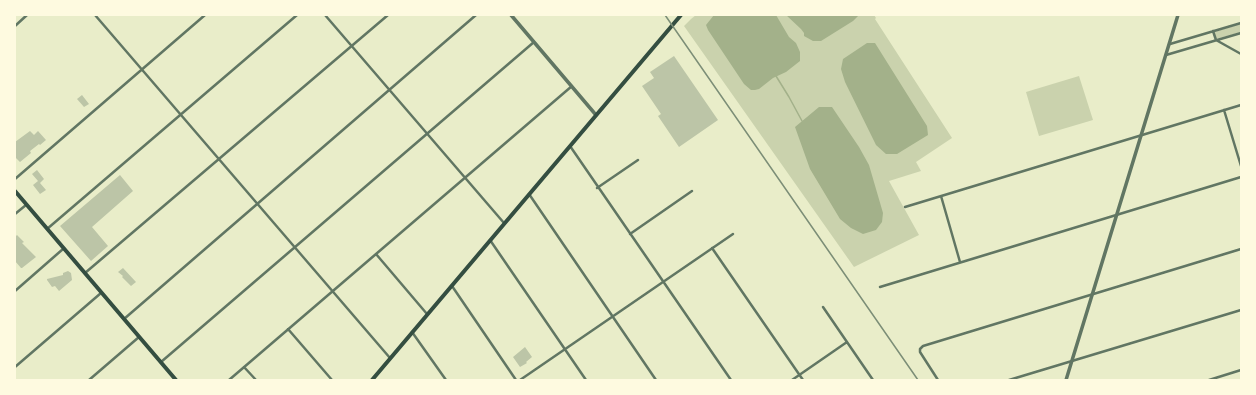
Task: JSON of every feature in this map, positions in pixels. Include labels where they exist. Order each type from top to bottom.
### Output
[{"type":"main road","points":[[374,379],[528,194],[681,15]]},
{"type":"main road","points":[[15,191],[176,380]]},
{"type":"street","points":[[15,26],[27,15]]},
{"type":"street","points":[[95,15],[390,358]]},
{"type":"street","points":[[15,179],[205,15]]},
{"type":"street","points":[[47,229],[296,15]]},
{"type":"street","points":[[325,15],[504,223]]},
{"type":"street","points":[[85,273],[388,15]]},
{"type":"street","points":[[124,319],[476,15]]},
{"type":"street","points":[[511,15],[596,115]]},
{"type":"street","points":[[1066,380],[1118,215],[1178,15]]},
{"type":"street","points":[[1170,44],[1241,23]]},
{"type":"street","points":[[1213,31],[1216,40],[1241,54]]},
{"type":"street","points":[[1166,55],[1241,32]]},
{"type":"street","points":[[161,362],[534,42]]},
{"type":"street","points":[[229,380],[572,86]]},
{"type":"street","points":[[905,207],[1241,105]]},
{"type":"street","points":[[1224,110],[1241,166]]},
{"type":"street","points":[[569,146],[731,380]]},
{"type":"street","points":[[597,188],[638,160]]},
{"type":"street","points":[[880,287],[1241,177]]},
{"type":"street","points":[[630,234],[692,191]]},
{"type":"street","points":[[528,194],[656,380]]},
{"type":"street","points":[[941,196],[960,262]]},
{"type":"street","points":[[15,214],[26,205]]},
{"type":"street","points":[[520,380],[733,234]]},
{"type":"street","points":[[490,240],[586,380]]},
{"type":"street","points":[[712,248],[803,380]]},
{"type":"street","points":[[15,291],[63,249]]},
{"type":"street","points":[[938,380],[920,352],[920,349],[937,341],[1241,249]]},
{"type":"street","points":[[376,254],[427,314]]},
{"type":"street","points":[[451,286],[516,380]]},
{"type":"street","points":[[15,367],[102,292]]},
{"type":"street","points":[[823,307],[873,380]]},
{"type":"street","points":[[1009,380],[1241,310]]},
{"type":"street","points":[[288,329],[332,380]]},
{"type":"street","points":[[412,332],[446,380]]},
{"type":"street","points":[[89,380],[139,337]]},
{"type":"street","points":[[792,380],[847,342]]},
{"type":"street","points":[[244,367],[256,380]]},
{"type":"street","points":[[1209,380],[1241,370]]},
{"type":"shaded area","points":[[696,15],[874,15],[876,18],[875,19],[952,138],[916,162],[921,171],[889,181],[919,235],[854,267],[684,26]]},
{"type":"shaded area","points":[[714,15],[776,15],[789,37],[796,43],[800,52],[800,61],[759,89],[751,90],[744,84],[708,30],[706,25]]},
{"type":"shaded area","points":[[786,15],[859,15],[853,21],[821,41],[813,41],[804,36],[801,29]]},
{"type":"shaded area","points":[[1241,24],[1241,32],[1216,39],[1214,32]]},
{"type":"shaded area","points":[[867,43],[875,43],[927,126],[928,135],[897,154],[886,154],[876,145],[845,82],[841,69],[843,59]]},
{"type":"shaded area","points":[[1079,76],[1093,120],[1039,136],[1026,92]]},
{"type":"shaded area","points":[[819,107],[832,107],[859,147],[869,165],[883,213],[882,222],[876,230],[863,234],[851,228],[840,219],[810,169],[795,127]]},
{"type":"building","points":[[674,56],[718,120],[679,147],[658,116],[661,114],[642,86],[654,78],[650,72]]},
{"type":"building","points":[[82,95],[89,104],[84,107],[77,99]]},
{"type":"building","points":[[30,131],[34,135],[38,131],[46,140],[30,151],[31,153],[20,162],[15,157],[15,142]]},
{"type":"building","points":[[37,170],[44,179],[40,183],[46,190],[40,194],[33,185],[38,181],[32,174]]},
{"type":"building","points":[[120,175],[133,191],[92,227],[108,246],[91,261],[60,226]]},
{"type":"building","points":[[17,235],[24,242],[22,243],[36,257],[22,268],[15,261],[15,237]]},
{"type":"building","points":[[123,268],[136,282],[131,286],[118,272]]},
{"type":"building","points":[[68,271],[71,273],[72,280],[59,291],[55,286],[52,287],[47,280],[63,275],[63,273]]},
{"type":"building","points":[[525,347],[532,357],[526,362],[527,363],[520,367],[513,357]]},
{"type":"waterway","points":[[776,76],[802,121]]},
{"type":"railway","points":[[665,15],[918,380]]}]
